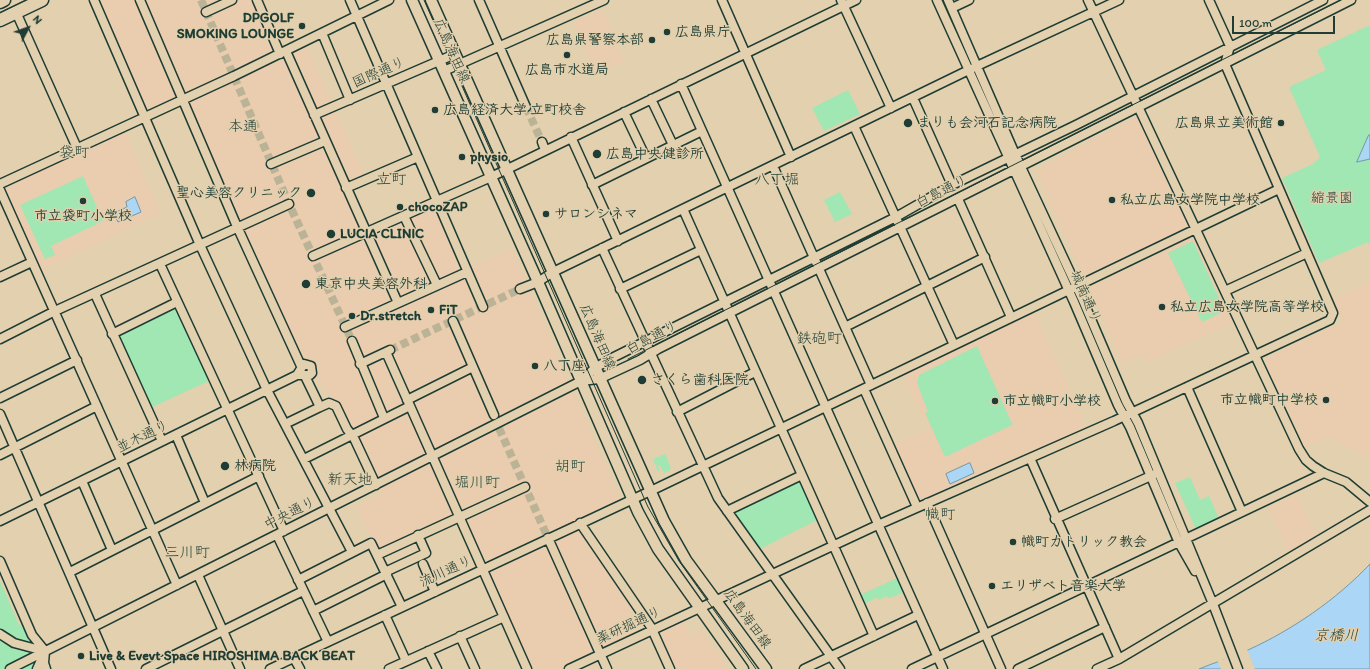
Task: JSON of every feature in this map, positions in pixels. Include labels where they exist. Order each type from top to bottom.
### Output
[{"type":"highway","points":[[0,2],[4,0]]},
{"type":"highway","points":[[0,20],[42,0]]},
{"type":"main road","name":"広島海田線","points":[[412,0],[440,60],[633,499],[658,549],[743,669]]},
{"type":"main road","name":"広島海田線","points":[[431,0],[649,491],[678,548],[766,669]]},
{"type":"street","points":[[94,0],[200,245],[267,390],[352,552]]},
{"type":"street","points":[[140,0],[238,228],[301,366]]},
{"type":"street","points":[[206,12],[232,0]]},
{"type":"street","points":[[257,0],[314,115],[398,303]]},
{"type":"street","points":[[350,0],[387,83],[482,307]]},
{"type":"street","points":[[0,184],[283,52],[390,0]]},
{"type":"street","points":[[479,0],[526,107]]},
{"type":"street","points":[[444,71],[604,0]]},
{"type":"street","points":[[722,0],[791,157]]},
{"type":"street","points":[[313,256],[491,177],[543,146],[571,137],[651,99],[842,3],[856,0]]},
{"type":"street","name":"城南通り","points":[[937,0],[968,70],[1076,286],[1158,472],[1183,541]]},
{"type":"street","name":"城南通り","points":[[948,0],[977,66],[1011,156]]},
{"type":"street","points":[[952,8],[969,0]]},
{"type":"street","points":[[1088,0],[1298,450],[1306,460],[1324,473],[1346,482],[1370,502]]},
{"type":"street","points":[[520,289],[538,282],[553,272],[968,70],[1119,0]]},
{"type":"street","points":[[1210,0],[1230,46],[1225,64]]},
{"type":"street","name":"白島通り","points":[[581,381],[595,368],[896,217],[952,185],[1323,0]]},
{"type":"street","name":"白島通り","points":[[581,381],[599,379],[650,354],[1351,0]]},
{"type":"street","points":[[842,3],[891,108]]},
{"type":"street","points":[[16,12],[77,148]]},
{"type":"street","points":[[322,33],[350,100]]},
{"type":"street","name":"国際通り","points":[[314,115],[455,54]]},
{"type":"street","name":"薬研掘通り","points":[[569,669],[834,545],[1124,416],[1330,320],[1333,313],[1225,64]]},
{"type":"street","points":[[681,84],[943,669]]},
{"type":"street","points":[[913,98],[952,185]]},
{"type":"street","points":[[651,99],[673,145]]},
{"type":"street","points":[[624,112],[646,158]]},
{"type":"street","points":[[854,126],[954,345]]},
{"type":"street","points":[[592,185],[702,131]]},
{"type":"street","points":[[571,137],[618,241]]},
{"type":"street","points":[[271,164],[325,141]]},
{"type":"street","points":[[346,188],[418,157]]},
{"type":"street","points":[[773,166],[845,327],[867,387],[917,508]]},
{"type":"street","name":"城南通り","points":[[1018,169],[1067,290],[1150,476],[1213,604],[1238,669]]},
{"type":"street","name":"流川通り","points":[[270,669],[781,429],[1279,189]]},
{"type":"street","points":[[0,190],[177,586]]},
{"type":"street","points":[[958,199],[1012,317]]},
{"type":"street","points":[[0,339],[55,311],[289,204]]},
{"type":"street","points":[[683,209],[874,636]]},
{"type":"street","points":[[404,216],[436,285]]},
{"type":"street","points":[[602,248],[718,498],[840,669]]},
{"type":"street","points":[[620,288],[701,250]]},
{"type":"street","points":[[1225,291],[1307,253]]},
{"type":"street","points":[[845,327],[985,257]]},
{"type":"street","points":[[0,277],[32,262]]},
{"type":"street","points":[[160,264],[259,476],[298,580],[328,642]]},
{"type":"street","points":[[345,327],[467,272]]},
{"type":"street","points":[[95,294],[162,442]]},
{"type":"street","points":[[112,334],[177,302]]},
{"type":"street","points":[[453,321],[494,415]]},
{"type":"street","points":[[352,341],[360,364],[384,418]]},
{"type":"street","points":[[360,364],[388,351],[432,457],[484,569],[527,669]]},
{"type":"street","points":[[0,398],[77,360]]},
{"type":"street","points":[[307,364],[312,370],[310,375],[296,375],[301,366],[307,364]]},
{"type":"street","points":[[304,459],[384,418],[473,367]]},
{"type":"street","points":[[677,412],[755,372]]},
{"type":"street","name":"並木通り","points":[[0,521],[296,375]]},
{"type":"street","points":[[305,376],[320,407]]},
{"type":"street","name":"中央通り","points":[[10,669],[581,381]]},
{"type":"street","points":[[1187,387],[1242,512]]},
{"type":"street","points":[[286,424],[329,403],[336,406],[376,485]]},
{"type":"street","points":[[0,455],[97,406]]},
{"type":"street","points":[[0,414],[89,615],[92,627],[111,669]]},
{"type":"street","points":[[176,435],[205,503]]},
{"type":"street","points":[[1030,458],[1055,519],[1119,659]]},
{"type":"street","points":[[1055,519],[1158,472]]},
{"type":"street","points":[[912,669],[1324,473]]},
{"type":"street","points":[[727,511],[802,475]]},
{"type":"street","points":[[70,572],[152,529],[259,476]]},
{"type":"street","points":[[82,481],[112,550]]},
{"type":"street","points":[[377,554],[525,487]]},
{"type":"street","points":[[927,503],[1001,669]]},
{"type":"street","points":[[1097,669],[1119,659],[1370,510]]},
{"type":"street","points":[[580,523],[652,629],[670,669]]},
{"type":"street","points":[[313,611],[426,553],[418,535]]},
{"type":"street","points":[[548,538],[607,669]]},
{"type":"street","points":[[298,580],[371,543],[402,607]]},
{"type":"street","points":[[0,561],[32,635],[45,651],[44,663],[46,669]]},
{"type":"street","points":[[423,564],[435,592]]},
{"type":"street","points":[[198,575],[240,669]]},
{"type":"street","points":[[146,669],[303,591]]},
{"type":"street","points":[[385,615],[406,661]]},
{"type":"street","points":[[804,669],[918,615]]},
{"type":"street","points":[[393,668],[504,617]]},
{"type":"street","points":[[1018,669],[1105,627]]},
{"type":"street","points":[[0,634],[14,643],[45,651]]},
{"type":"street","points":[[460,636],[475,669]]},
{"type":"street","points":[[37,669],[45,651]]},
{"type":"street","points":[[428,651],[437,669]]},
{"type":"street","points":[[294,658],[300,669]]},
{"type":"shaded area","points":[[97,0],[256,0],[278,52],[304,39],[365,178],[347,186],[367,234],[436,203],[464,269],[512,249],[621,502],[579,522],[636,610],[629,613],[639,634],[566,669],[528,669],[460,516],[378,553],[357,507],[382,494],[339,404],[330,401],[320,378],[313,382],[311,378],[313,376],[303,362],[237,222],[184,97],[146,113]]},
{"type":"shaded area","points":[[602,9],[625,61],[596,74],[573,22]]},
{"type":"shaded area","name":"私立広島女学院中学校","points":[[1136,117],[1139,119],[1187,225],[1186,228],[1086,275],[1082,273],[1038,175],[1040,168]]},
{"type":"shaded area","name":"市立袋町小学校","points":[[125,132],[160,213],[42,270],[6,190],[8,186]]},
{"type":"shaded area","name":"私立広島女学院高等学校","points":[[1191,239],[1195,240],[1233,323],[1147,362],[1143,354],[1123,364],[1091,292],[1093,286]]},
{"type":"shaded area","name":"市立幟町中学校","points":[[1370,281],[1370,459],[1330,437],[1305,447],[1265,363],[1267,358],[1344,321],[1334,299]]},
{"type":"shaded area","name":"市立幟町小学校","points":[[1034,312],[1086,428],[922,499],[919,498],[894,445],[928,429],[904,375]]},
{"type":"shaded area","points":[[1296,495],[1317,537],[1289,553],[1268,508]]},
{"type":"shaded area","points":[[684,621],[691,637],[701,630],[729,669],[674,669],[658,636],[660,632]]},
{"type":"green space","name":"縮景園","points":[[1370,25],[1370,245],[1368,242],[1319,263],[1282,178],[1313,164],[1320,157],[1289,87],[1326,70],[1317,50]]},
{"type":"green space","points":[[848,90],[860,114],[824,131],[812,108]]},
{"type":"green space","points":[[83,176],[103,221],[51,246],[55,255],[45,259],[20,205]]},
{"type":"green space","points":[[840,192],[852,214],[835,222],[824,200]]},
{"type":"green space","points":[[1193,241],[1225,311],[1202,322],[1168,253]]},
{"type":"green space","points":[[173,308],[177,309],[209,381],[150,408],[118,337],[121,333]]},
{"type":"green space","points":[[977,346],[1013,426],[1012,425],[945,457],[925,413],[928,412],[917,383],[919,375]]},
{"type":"green space","points":[[665,454],[671,468],[669,469],[670,471],[664,473],[660,465],[658,466],[660,471],[658,471],[653,459]]},
{"type":"green space","points":[[1190,477],[1200,500],[1209,496],[1219,519],[1199,529],[1195,527],[1175,483]]},
{"type":"green space","points":[[798,480],[801,482],[817,520],[758,550],[733,514],[734,510]]},
{"type":"green space","points":[[897,578],[904,592],[890,598],[886,596],[879,600],[878,597],[864,604],[860,595]]},
{"type":"green space","points":[[0,581],[19,625],[23,625],[43,669],[0,669]]},
{"type":"water","points":[[1369,135],[1370,159],[1357,162]]},
{"type":"water","points":[[135,197],[141,212],[118,222],[114,213],[127,207],[126,202]]},
{"type":"water","points":[[970,463],[974,473],[950,484],[946,474]]},
{"type":"water","name":"京橋川","points":[[1370,564],[1370,669],[1199,669],[1242,653],[1281,633],[1328,602]]},
{"type":"pier","points":[[1247,649],[1255,669],[1221,669],[1217,660],[1222,660]]},
{"type":"tunnel","points":[[201,0],[289,204],[352,341]]},
{"type":"tunnel","points":[[526,107],[542,142]]},
{"type":"tunnel","points":[[390,350],[520,289]]},
{"type":"tunnel","points":[[494,417],[548,538]]},
{"type":"tram line","points":[[0,13],[26,0]]},
{"type":"tram line","points":[[424,0],[648,507],[679,561],[756,669]]},
{"type":"tram line","points":[[628,359],[1341,0]]},
{"type":"place","name":"DPGOLF SMOKING LOUNGE","points":[[302,26]]},
{"type":"place","name":"広島県庁","points":[[667,32]]},
{"type":"place","name":"広島県警察本部","points":[[652,40]]},
{"type":"place","name":"広島市水道局","points":[[567,55]]},
{"type":"place","name":"広島経済大学 立町校舎","points":[[435,110]]},
{"type":"place","name":"まりも会河石記念病院","points":[[908,123]]},
{"type":"place","name":"広島県立美術館","points":[[1281,123]]},
{"type":"place","name":"広島中央健診所","points":[[597,154]]},
{"type":"place","name":"physio","points":[[462,157]]},
{"type":"place","name":"聖心美容クリニック","points":[[311,193]]},
{"type":"place","name":"私立広島女学院中学校","points":[[1112,200]]},
{"type":"place","name":"市立袋町小学校","points":[[83,201]]},
{"type":"place","name":"chocoZAP","points":[[400,207]]},
{"type":"place","name":"サロンシネマ","points":[[546,214]]},
{"type":"place","name":"LUCIA CLINIC","points":[[331,234]]},
{"type":"place","name":"東京中央美容外科","points":[[306,284]]},
{"type":"place","name":"私立広島女学院高等学校","points":[[1162,307]]},
{"type":"place","name":"FiT","points":[[431,310]]},
{"type":"place","name":"Dr.stretch","points":[[352,316]]},
{"type":"place","name":"八丁座","points":[[535,366]]},
{"type":"place","name":"さくら歯科医院","points":[[642,380]]},
{"type":"place","name":"市立幟町中学校","points":[[1326,400]]},
{"type":"place","name":"市立幟町小学校","points":[[995,401]]},
{"type":"place","name":"林病院","points":[[225,466]]},
{"type":"place","name":"幟町カトリック教会","points":[[1013,542]]},
{"type":"place","name":"エリザベト音楽大学","points":[[992,586]]},
{"type":"place","name":"Live & Evevt Space HIROSHIMA BACK BEAT","points":[[81,656]]},
{"type":"district","name":"本通","points":[[243,127]]},
{"type":"district","name":"袋町","points":[[74,153]]},
{"type":"district","name":"立町","points":[[391,180]]},
{"type":"district","name":"八丁堀","points":[[777,180]]},
{"type":"district","name":"鉄砲町","points":[[819,339]]},
{"type":"district","name":"胡町","points":[[570,467]]},
{"type":"district","name":"新天地","points":[[350,480]]},
{"type":"district","name":"堀川町","points":[[477,483]]},
{"type":"district","name":"幟町","points":[[940,515]]},
{"type":"district","name":"三川町","points":[[187,553]]}]
